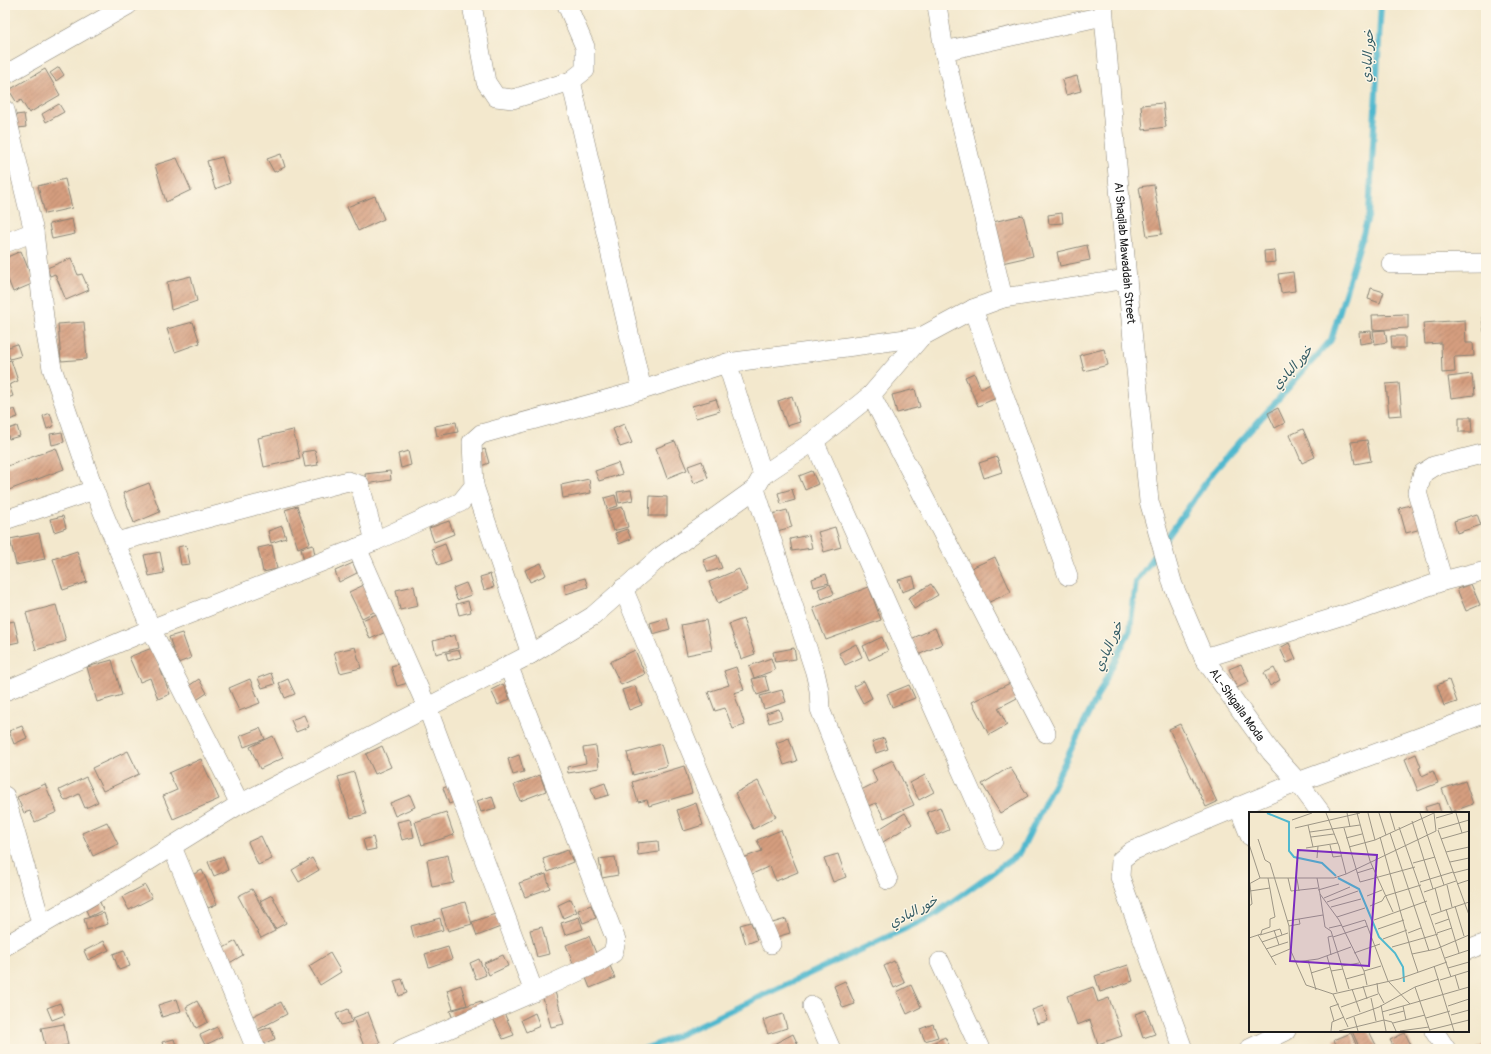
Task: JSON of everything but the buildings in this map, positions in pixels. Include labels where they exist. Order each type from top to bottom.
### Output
[{"type":"street","points":[[5,75],[128,5]]},
{"type":"street","points":[[472,5],[486,82],[496,97],[513,99],[571,81],[585,70],[585,47],[567,5]]},
{"type":"street","points":[[937,5],[944,52],[1003,298]]},
{"type":"street","points":[[944,52],[1103,11]]},
{"type":"street","name":"Al Shaqilab Mawaddah Street","points":[[1103,11],[1149,501],[1173,585]]},
{"type":"street","points":[[571,81],[642,390]]},
{"type":"street","points":[[5,110],[34,232],[46,334],[52,368],[94,490],[151,629],[240,804]]},
{"type":"street","points":[[5,243],[34,232]]},
{"type":"street","points":[[1391,264],[1486,263]]},
{"type":"street","points":[[5,946],[41,923],[108,886],[240,804],[531,654],[593,616],[660,557],[814,441],[871,395],[921,337],[973,308],[1003,298],[1127,279]]},
{"type":"street","points":[[973,308],[1068,576]]},
{"type":"street","points":[[531,654],[474,486],[472,442],[480,434],[642,390],[727,363],[921,337]]},
{"type":"street","points":[[727,363],[759,482],[815,672],[819,690],[820,710],[888,880]]},
{"type":"street","points":[[871,395],[1046,733]]},
{"type":"street","points":[[814,441],[993,841]]},
{"type":"street","points":[[1443,581],[1417,492],[1423,473],[1434,466],[1486,454]]},
{"type":"street","points":[[116,542],[348,481],[360,485],[375,541]]},
{"type":"street","points":[[5,691],[151,629],[375,541],[461,502],[474,486]]},
{"type":"street","points":[[5,520],[94,490]]},
{"type":"street","points":[[357,548],[427,707],[534,992]]},
{"type":"street","points":[[1204,658],[1363,609],[1443,581],[1486,570]]},
{"type":"street","name":"AL-Shigaila Moda","points":[[1173,585],[1204,658],[1271,752],[1298,782],[1320,812]]},
{"type":"street","points":[[623,588],[771,944]]},
{"type":"street","points":[[402,1049],[534,992],[599,962],[613,953],[616,940],[508,665]]},
{"type":"street","points":[[1182,1049],[1120,877],[1121,860],[1132,851],[1238,806],[1298,782],[1486,713]]},
{"type":"street","points":[[5,796],[41,923]]},
{"type":"street","points":[[1238,806],[1249,834]]},
{"type":"street","points":[[172,847],[256,1049]]},
{"type":"street","points":[[1469,950],[1486,943]]},
{"type":"street","points":[[940,962],[980,1049]]},
{"type":"street","points":[[812,1006],[831,1049]]},
{"type":"street","points":[[1249,1049],[1284,1032]]},
{"type":"street","points":[[1435,1032],[1446,1049]]},
{"type":"waterway","name":"خور البادي","points":[[1164,542],[1214,471],[1331,340],[1369,214],[1381,5]]},
{"type":"waterway","name":"خور البادي","points":[[644,1049],[668,1040],[932,916],[1020,853],[1130,630],[1136,582],[1159,550]]}]
